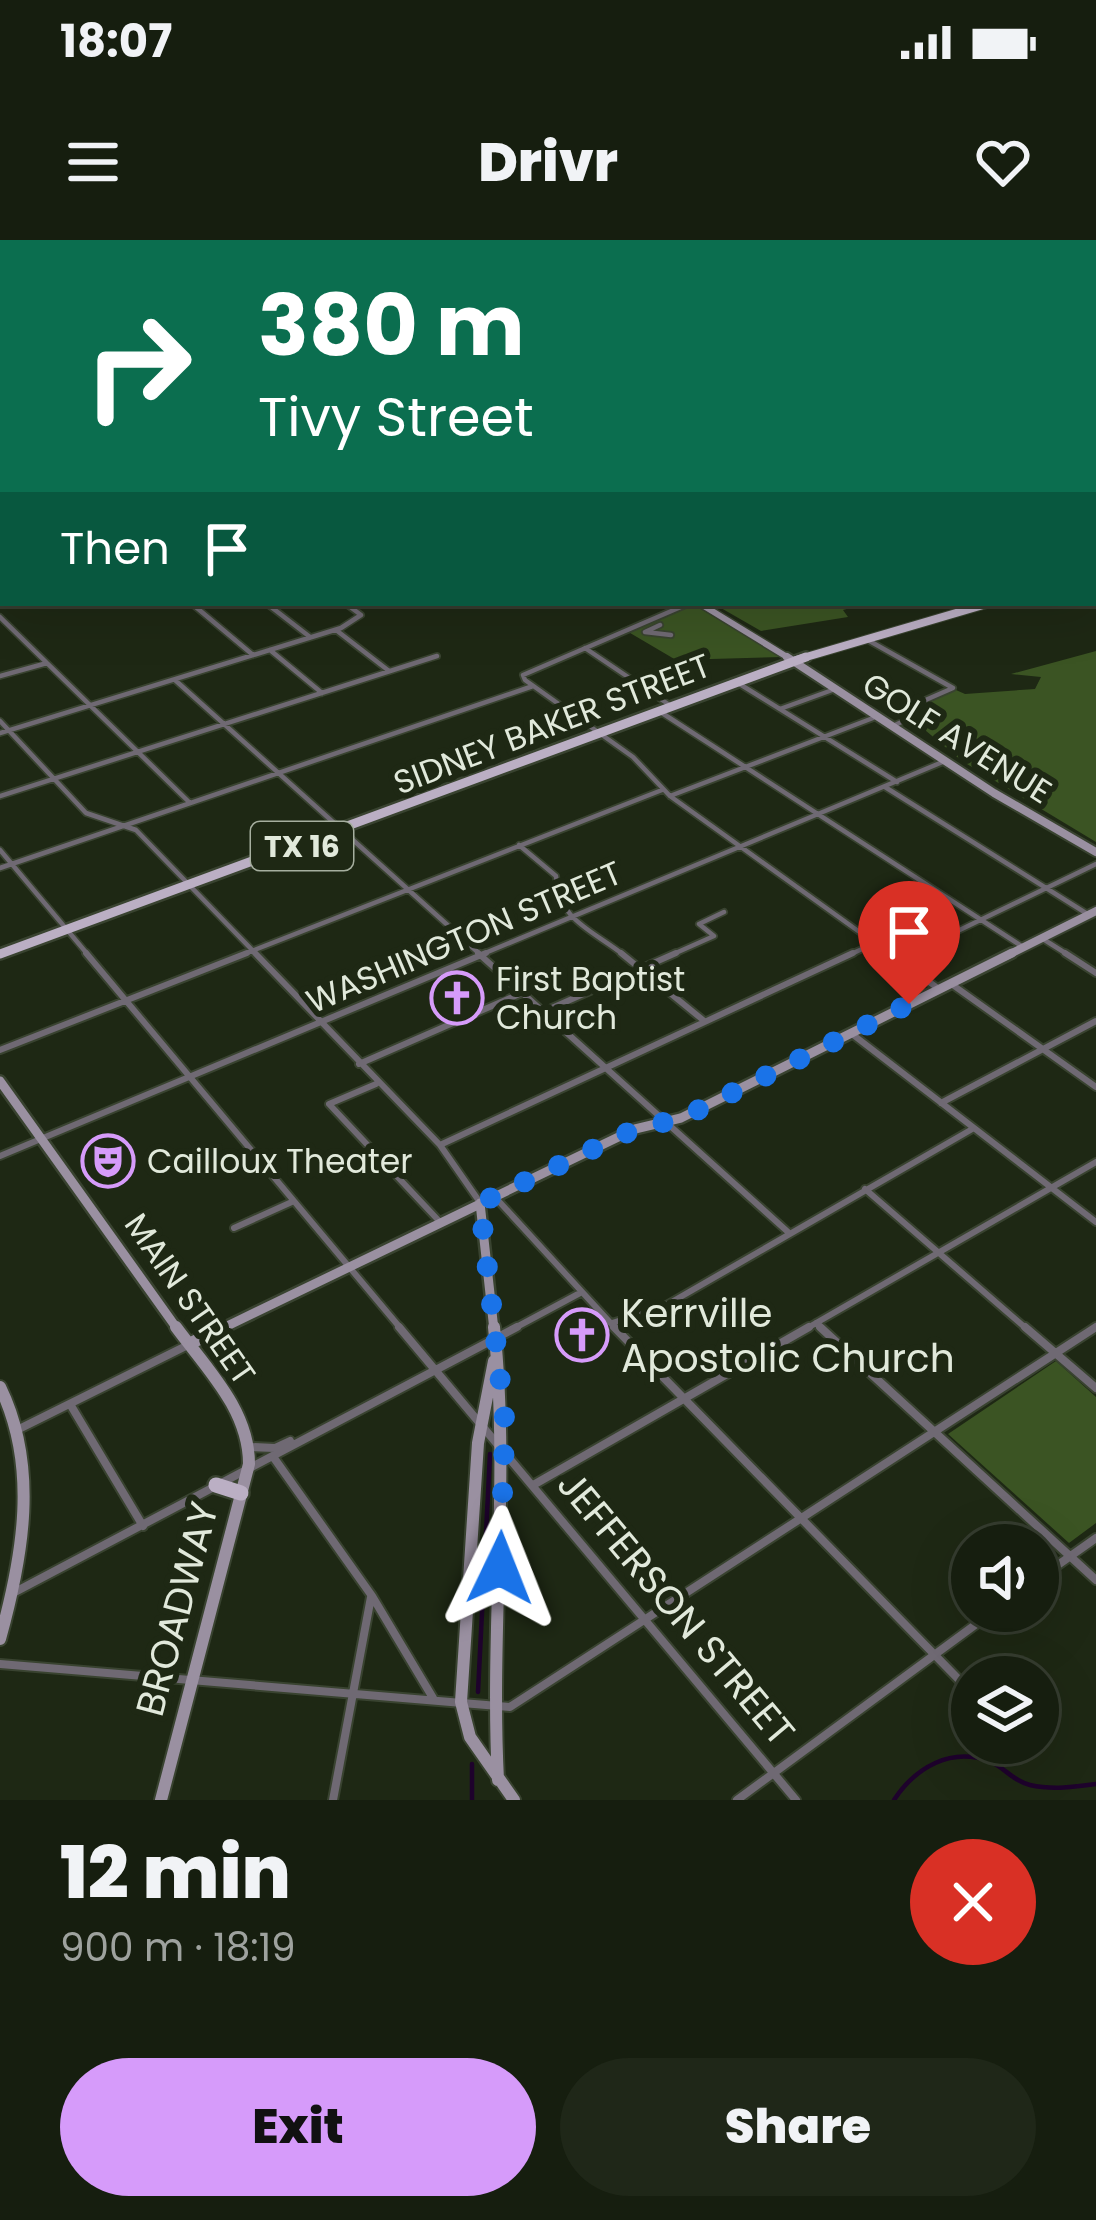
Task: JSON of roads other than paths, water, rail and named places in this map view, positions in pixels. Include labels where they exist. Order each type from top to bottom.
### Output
[{"type":"main road","name":"SIDNEY BAKER STREET","points":[[0,954],[603,736],[797,660],[980,606]]},
{"type":"main road","points":[[216,1485],[241,1493]]},
{"type":"street","points":[[194,606],[253,655]]},
{"type":"street","points":[[270,606],[310,637]]},
{"type":"street","points":[[4,732],[336,630],[361,615],[349,606]]},
{"type":"street","points":[[688,606],[524,675],[532,686],[633,757],[670,796],[898,960],[1096,1087]]},
{"type":"street","name":"GOLF AVENUE","points":[[700,606],[797,660],[873,718],[1096,851]]},
{"type":"street","points":[[0,617],[190,803]]},
{"type":"street","points":[[660,625],[645,632],[671,635]]},
{"type":"street","points":[[336,630],[389,671]]},
{"type":"street","points":[[866,639],[953,688],[921,702],[916,715],[890,728]]},
{"type":"street","points":[[585,647],[674,708]]},
{"type":"street","points":[[270,650],[322,693]]},
{"type":"street","points":[[0,796],[437,656]]},
{"type":"street","points":[[0,676],[46,663]]},
{"type":"street","points":[[175,680],[788,1232]]},
{"type":"street","points":[[738,683],[897,782]]},
{"type":"street","points":[[0,868],[532,686]]},
{"type":"street","points":[[780,709],[835,689]]},
{"type":"street","points":[[662,713],[1023,947]]},
{"type":"street","points":[[670,796],[873,718]]},
{"type":"street","points":[[0,721],[4,732],[86,813],[127,825],[189,886],[440,1144],[480,1203],[504,1449],[494,1707],[498,1780]]},
{"type":"street","name":"WASHINGTON STREET","points":[[0,1156],[945,761]]},
{"type":"street","points":[[885,787],[1093,913]]},
{"type":"street","points":[[0,1050],[662,790]]},
{"type":"street","points":[[105,832],[107,822]]},
{"type":"street","points":[[519,845],[556,876],[556,898],[570,919],[703,1020]]},
{"type":"street","name":"JEFFERSON STREET","points":[[0,850],[536,1484],[796,1800]]},
{"type":"street","points":[[898,960],[1096,864]]},
{"type":"street","points":[[544,1011],[714,936],[699,924],[724,912]]},
{"type":"street","points":[[19,1429],[635,1129],[668,1122],[1093,913]]},
{"type":"street","points":[[1041,938],[1096,973]]},
{"type":"street","points":[[440,1144],[875,943]]},
{"type":"street","points":[[359,1064],[524,992]]},
{"type":"street","points":[[941,1103],[1096,1021]]},
{"type":"street","points":[[850,1033],[1096,1222]]},
{"type":"street","name":"MAIN STREET","points":[[0,1081],[191,1343],[250,1440]]},
{"type":"street","points":[[377,1083],[329,1104],[440,1222]]},
{"type":"street","points":[[612,1323],[663,1307],[974,1128]]},
{"type":"street","points":[[536,1484],[1096,1162]]},
{"type":"street","points":[[865,1189],[1096,1388]]},
{"type":"street","points":[[494,1196],[580,1292],[951,1671]]},
{"type":"street","points":[[234,1228],[294,1201]]},
{"type":"street","points":[[11,1594],[580,1292]]},
{"type":"street","points":[[816,1323],[1096,1580]]},
{"type":"street","points":[[0,1664],[355,1690],[510,1707],[1096,1327]]},
{"type":"street","points":[[496,1354],[482,1422],[461,1702],[470,1737],[514,1800]]},
{"type":"street","points":[[0,1387],[19,1429],[24,1462],[11,1594],[0,1639]]},
{"type":"street","points":[[70,1404],[143,1526]]},
{"type":"street","points":[[250,1440],[274,1448],[312,1436]]},
{"type":"street","name":"BROADWAY","points":[[161,1800],[249,1464],[250,1440]]},
{"type":"street","points":[[274,1458],[372,1596],[433,1698]]},
{"type":"street","points":[[1059,1564],[1096,1538]]},
{"type":"street","points":[[333,1800],[372,1596]]},
{"type":"street","points":[[736,1800],[965,1632]]},
{"type":"waterway","points":[[478,1692],[490,1454]]},
{"type":"waterway","points":[[894,1800],[923,1770],[962,1757],[991,1762],[1030,1785],[1096,1784]]},
{"type":"waterway","points":[[472,1764],[472,1800]]},
{"type":"place","name":"First Baptist Church","points":[[457,998]]},
{"type":"place","name":"Cailloux Theater","points":[[108,1161]]},
{"type":"place","name":"Kerrville Apostolic Church","points":[[582,1335]]}]
